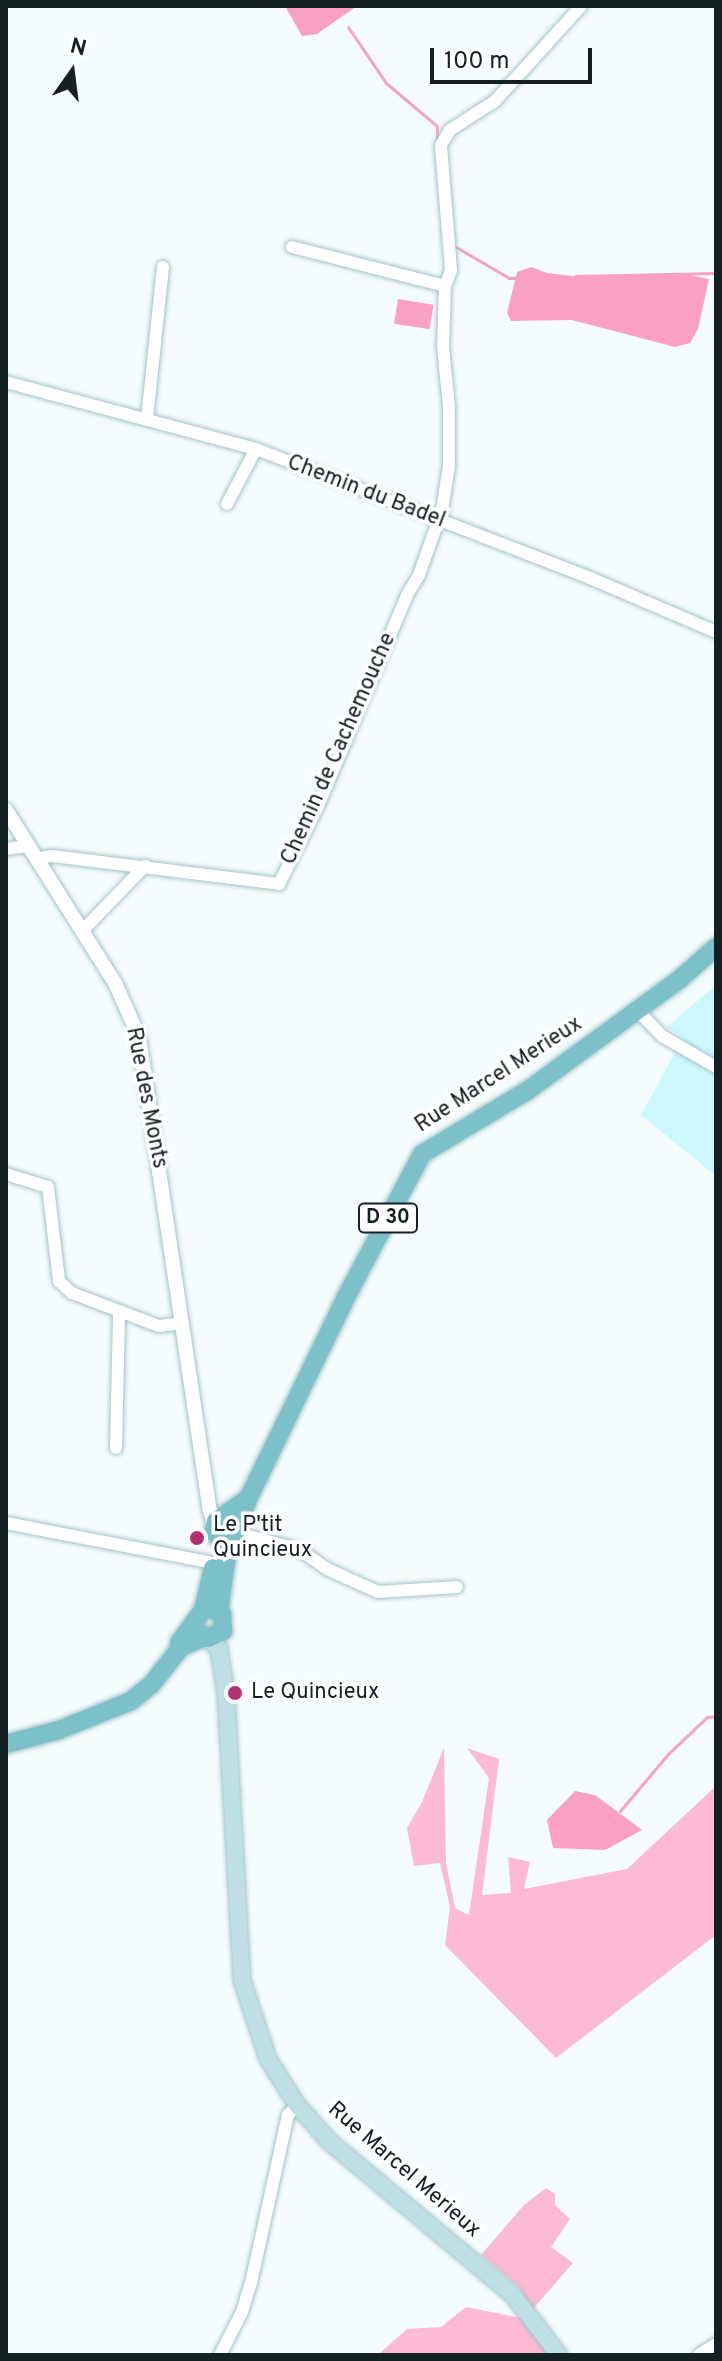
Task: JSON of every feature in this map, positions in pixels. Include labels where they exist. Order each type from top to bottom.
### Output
[{"type":"main road","name":"Rue Marcel Merieux","points":[[559,2355],[512,2294],[330,2142],[297,2105],[268,2059],[242,1980],[223,1666],[229,1647],[209,1625],[214,1563],[228,1528],[249,1497],[346,1297],[422,1154],[527,1091],[680,979],[716,947]]},
{"type":"main road","name":"Rue Marcel Merieux","points":[[680,979],[716,960]]},
{"type":"main road","name":"Rue Marcel Merieux","points":[[209,1625],[228,1528]]},
{"type":"main road","name":"D 30","points":[[6,1744],[59,1730],[131,1701],[151,1685],[175,1654],[181,1635],[209,1625]]},
{"type":"street","points":[[439,521],[449,466],[449,407],[443,347],[445,286],[451,270],[441,145],[450,130],[495,101],[581,6]]},
{"type":"street","points":[[292,247],[445,286]]},
{"type":"street","points":[[147,419],[163,267]]},
{"type":"street","name":"Chemin du Badel","points":[[6,382],[256,449],[716,632]]},
{"type":"street","points":[[227,504],[256,449]]},
{"type":"street","name":"Chemin de Cachemouche","points":[[6,849],[279,884],[318,806],[439,521]]},
{"type":"street","name":"Rue des Monts","points":[[6,810],[116,985],[139,1037],[210,1498],[228,1528]]},
{"type":"street","points":[[82,931],[145,866]]},
{"type":"street","points":[[637,1010],[662,1036],[716,1067]]},
{"type":"street","points":[[6,1174],[48,1187],[59,1281],[72,1293],[159,1326],[183,1323]]},
{"type":"street","points":[[116,1448],[119,1311]]},
{"type":"street","points":[[6,1523],[214,1563]]},
{"type":"street","points":[[228,1528],[292,1547],[327,1569],[378,1592],[457,1587]]},
{"type":"street","points":[[220,2355],[242,2312],[251,2283],[288,2115],[297,2105]]},
{"type":"street","points":[[699,2355],[716,2344]]},
{"type":"shaded area","points":[[285,6],[357,6],[317,34],[302,36]]},
{"type":"shaded area","points":[[531,267],[547,273],[580,277],[689,275],[709,279],[698,329],[690,343],[675,347],[572,320],[511,321],[507,313],[517,272]]},
{"type":"shaded area","points":[[398,299],[434,305],[430,329],[394,324]]},
{"type":"shaded area","points":[[716,985],[716,1176],[641,1115],[683,1038],[667,1027]]},
{"type":"shaded area","points":[[444,1748],[446,1863],[455,1908],[469,1915],[489,1778],[467,1748],[499,1759],[482,1895],[511,1893],[508,1857],[530,1862],[524,1889],[627,1869],[716,1786],[716,1935],[556,2058],[445,1945],[450,1907],[440,1863],[414,1866],[407,1828],[422,1802]]},
{"type":"shaded area","points":[[575,1791],[595,1795],[642,1830],[605,1850],[553,1848],[547,1820]]},
{"type":"shaded area","points":[[546,2188],[555,2194],[555,2205],[570,2219],[551,2247],[573,2263],[533,2309],[518,2286],[481,2255],[524,2205]]},
{"type":"shaded area","points":[[466,2307],[522,2318],[551,2355],[378,2355],[407,2329],[441,2327]]},
{"type":"waterway","points":[[348,27],[386,83],[437,126],[437,141]]},
{"type":"waterway","points":[[456,247],[509,278],[519,278]]},
{"type":"waterway","points":[[575,276],[716,273]]},
{"type":"waterway","points":[[620,1811],[668,1754],[707,1717],[716,1716]]},
{"type":"place","name":"Le P'tit Quincieux","points":[[197,1538]]},
{"type":"place","name":"Le Quincieux","points":[[235,1693]]}]
